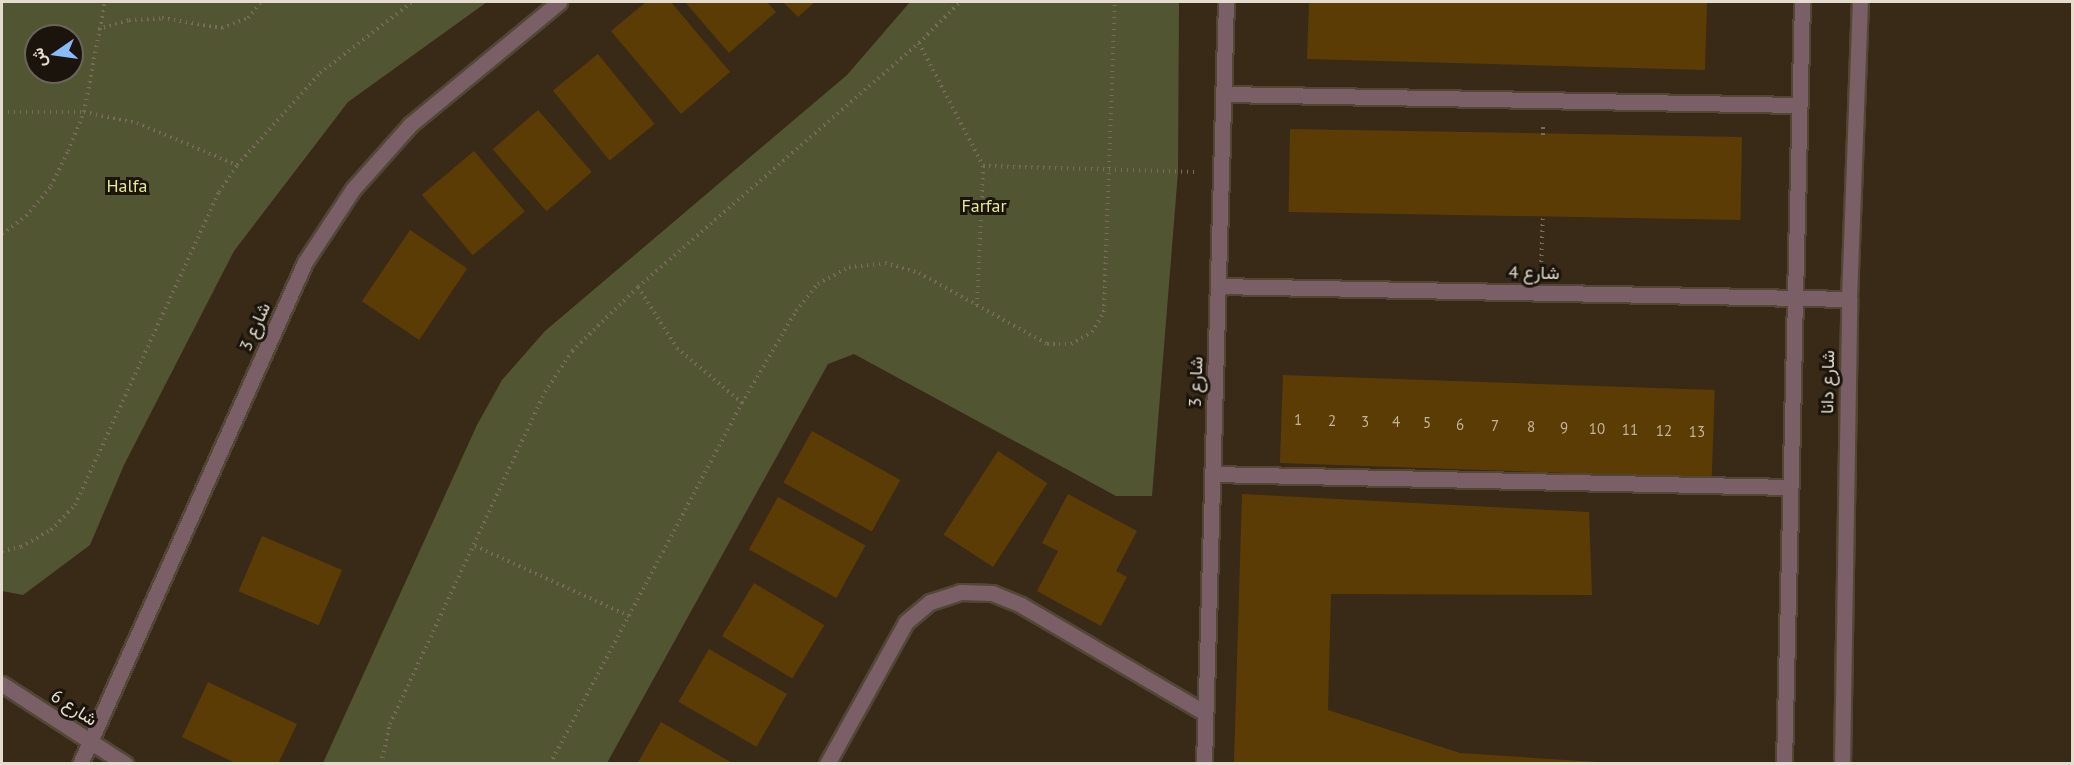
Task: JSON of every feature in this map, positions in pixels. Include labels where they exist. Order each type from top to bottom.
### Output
[{"type":"street","name":"شارع 3","points":[[80,764],[306,262],[353,189],[411,124],[559,2]]},
{"type":"street","name":"شارع 3","points":[[1204,764],[1226,2]]},
{"type":"street","name":"شارع دانا","points":[[1784,764],[1802,2]]},
{"type":"street","name":"شارع دانا","points":[[1842,764],[1849,299],[1860,2]]},
{"type":"street","points":[[1224,94],[1799,105]]},
{"type":"street","name":"شارع 4","points":[[1218,286],[1849,299]]},
{"type":"street","points":[[1212,474],[1790,487]]},
{"type":"street","points":[[827,764],[906,622],[930,602],[960,592],[992,593],[1021,606],[1206,713]]},
{"type":"street","name":"شارع 6","points":[[2,684],[125,764]]},
{"type":"path","points":[[2,234],[26,216],[51,186],[84,112],[97,30],[105,2]]},
{"type":"path","points":[[97,30],[129,20],[162,18],[222,28],[248,18],[261,2]]},
{"type":"path","points":[[2,551],[21,547],[51,530],[75,505],[219,192],[237,165],[320,73],[412,2]]},
{"type":"path","points":[[381,764],[390,724],[545,392],[572,351],[638,287],[919,43],[960,2]]},
{"type":"path","points":[[550,764],[742,403],[796,311],[818,284],[849,267],[885,263],[919,273],[1047,344],[1071,344],[1092,332],[1104,312],[1115,2]]},
{"type":"path","points":[[919,43],[983,166],[977,306]]},
{"type":"path","points":[[2,112],[84,112],[137,123],[237,165]]},
{"type":"path","points":[[983,166],[1222,173]]},
{"type":"path","points":[[1541,293],[1543,218]]},
{"type":"path","points":[[638,287],[677,348],[742,403]]},
{"type":"path","points":[[475,546],[629,616]]},
{"type":"green space","name":"Halfa","points":[[2,2],[487,2],[348,102],[234,251],[124,465],[90,545],[23,595],[2,591]]},
{"type":"green space","name":"Farfar","points":[[910,2],[1179,2],[1178,172],[1152,496],[1116,496],[854,354],[828,364],[607,763],[323,763],[477,425],[502,380],[545,331],[847,75]]},
{"type":"building","points":[[646,2],[671,2],[730,72],[681,114],[611,31]]},
{"type":"building","points":[[685,2],[767,2],[776,12],[729,53]]},
{"type":"building","points":[[783,2],[815,2],[798,17]]},
{"type":"building","points":[[1309,2],[1707,2],[1705,70],[1307,59]]},
{"type":"building","points":[[598,54],[655,124],[610,160],[553,91]]},
{"type":"building","points":[[538,110],[592,172],[547,211],[493,149]]},
{"type":"building","points":[[1290,129],[1742,137],[1740,220],[1289,212]]},
{"type":"building","points":[[474,151],[525,212],[473,255],[422,195]]},
{"type":"building","points":[[410,230],[467,269],[419,340],[362,301]]},
{"type":"building","points":[[1283,375],[1715,390],[1712,478],[1280,463]]},
{"type":"building","points":[[812,431],[900,480],[872,532],[783,483]]},
{"type":"building","points":[[998,451],[1047,483],[993,567],[944,535]]},
{"type":"building","points":[[1068,494],[1137,531],[1116,571],[1127,577],[1101,626],[1037,591],[1058,551],[1042,543]]},
{"type":"building","points":[[1242,494],[1589,512],[1592,595],[1331,594],[1328,710],[1460,753],[1628,764],[1234,762]]},
{"type":"building","points":[[778,497],[865,545],[836,598],[749,549]]},
{"type":"building","points":[[262,536],[342,570],[319,625],[239,591]]},
{"type":"building","points":[[754,583],[824,625],[792,678],[722,636]]},
{"type":"building","points":[[709,649],[787,694],[756,747],[678,702]]},
{"type":"building","points":[[208,682],[297,724],[278,764],[237,764],[182,737]]},
{"type":"building","points":[[661,722],[734,764],[637,764]]}]
